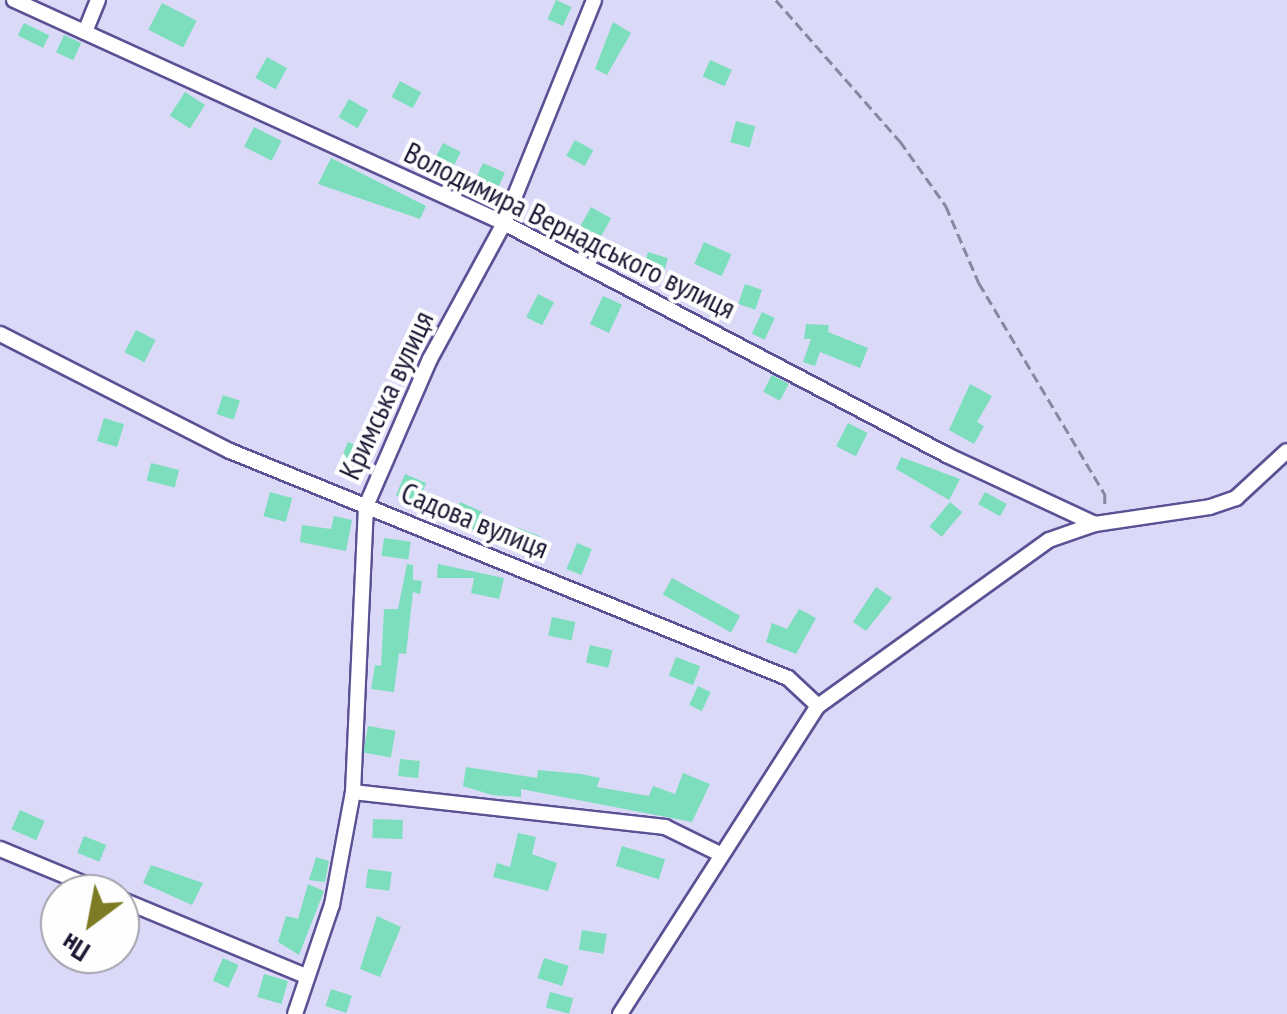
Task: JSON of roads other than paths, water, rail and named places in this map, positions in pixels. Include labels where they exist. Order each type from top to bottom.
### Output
[{"type":"street","name":"Володимира Вернадського вулиця","points":[[14,0],[504,222],[948,456],[1095,524]]},
{"type":"street","points":[[85,32],[98,0]]},
{"type":"street","name":"Кримська вулиця","points":[[295,1014],[332,905],[352,792],[366,506],[430,359],[504,222],[594,0]]},
{"type":"street","name":"Садова вулиця","points":[[0,334],[230,452],[788,678],[818,706]]},
{"type":"street","points":[[620,1014],[718,853],[818,706],[1049,540],[1095,524],[1236,498],[1287,451]]},
{"type":"street","points":[[352,792],[665,827],[718,853]]},
{"type":"street","points":[[0,849],[60,874]]},
{"type":"street","points":[[140,907],[306,976]]}]
